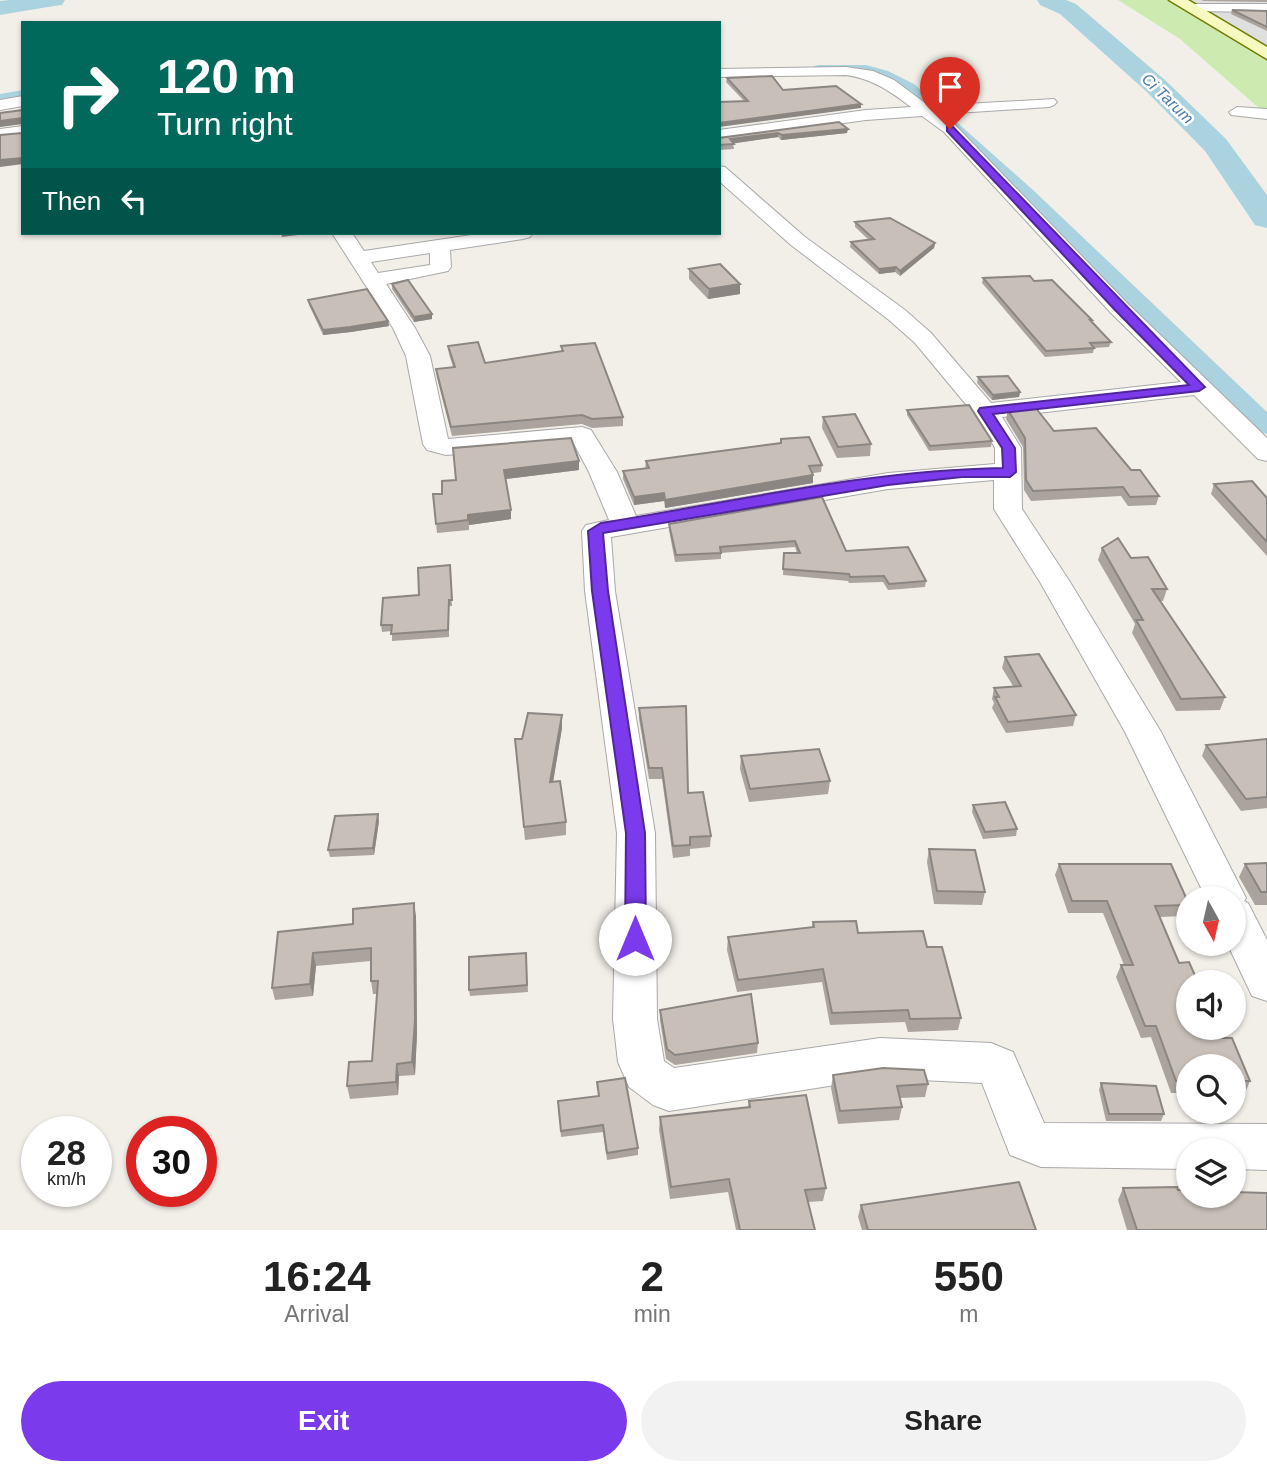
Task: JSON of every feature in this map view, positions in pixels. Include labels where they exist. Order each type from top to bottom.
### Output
[{"type":"main road","points":[[1184,4],[1265,51]]},
{"type":"street","points":[[1184,4],[1267,8]]},
{"type":"street","points":[[721,74],[846,71],[868,74],[889,83],[950,129],[1119,307],[1267,453]]},
{"type":"street","points":[[0,105],[21,101]]},
{"type":"street","points":[[721,135],[866,115],[1049,102]]},
{"type":"street","points":[[1237,112],[1267,114]]},
{"type":"street","points":[[0,134],[21,131]]},
{"type":"street","points":[[721,175],[732,195],[897,315],[923,338],[985,411],[1008,448],[1008,509],[1055,582],[1143,732],[1220,886]]},
{"type":"street","points":[[343,235],[404,328],[418,355],[436,443],[446,447],[582,435],[603,472],[625,524]]},
{"type":"street","points":[[357,258],[511,235]]},
{"type":"street","points":[[372,281],[435,271],[441,267],[440,247]]},
{"type":"street","points":[[985,411],[1199,387]]},
{"type":"street","points":[[1010,472],[962,473],[888,481],[601,528],[596,531],[600,591],[636,833],[635,1019],[640,1062],[652,1080],[669,1090],[880,1058],[991,1063],[998,1066],[1002,1074],[1027,1139],[1041,1145],[1267,1147]]},
{"type":"street","points":[[1246,939],[1267,983]]},
{"type":"shaded area","points":[[1169,0],[1267,0],[1267,58]]},
{"type":"green space","points":[[1118,0],[1169,0],[1267,58],[1267,115],[1180,39]]},
{"type":"building","points":[[1232,10],[1267,11],[1267,27]]},
{"type":"building","points":[[772,76],[783,90],[836,86],[861,104],[721,123],[721,102],[748,101],[727,78]]},
{"type":"building","points":[[21,110],[21,118],[0,121],[0,113]]},
{"type":"building","points":[[839,122],[848,129],[730,139],[734,144],[721,145],[721,138]]},
{"type":"building","points":[[21,133],[21,158],[0,160],[0,135]]},
{"type":"building","points":[[890,218],[935,243],[900,271],[896,267],[879,269],[851,242],[874,239],[855,222]]},
{"type":"building","points":[[720,264],[740,284],[709,289],[689,269]]},
{"type":"building","points":[[1030,276],[1034,281],[1052,280],[1111,342],[1090,343],[1094,348],[1046,351],[983,278]]},
{"type":"building","points":[[408,280],[432,314],[414,317],[392,284]]},
{"type":"building","points":[[367,289],[388,321],[323,330],[308,300]]},
{"type":"building","points":[[478,342],[485,363],[563,351],[561,346],[595,343],[623,417],[592,419],[582,415],[451,427],[436,369],[455,367],[448,346]]},
{"type":"building","points":[[1008,376],[1020,392],[993,395],[978,377]]},
{"type":"building","points":[[969,405],[992,441],[930,446],[907,410]]},
{"type":"building","points":[[1035,407],[1054,431],[1096,428],[1131,470],[1140,470],[1159,496],[1130,497],[1123,487],[1033,491],[1026,480],[1025,438],[1008,410]]},
{"type":"building","points":[[855,414],[871,444],[838,447],[823,417]]},
{"type":"building","points":[[809,437],[822,465],[809,466],[813,475],[665,500],[664,493],[634,497],[623,471],[649,468],[646,461],[781,443],[781,439]]},
{"type":"building","points":[[571,438],[579,461],[504,470],[511,510],[468,515],[468,520],[436,524],[433,494],[442,494],[442,481],[456,480],[453,448]]},
{"type":"building","points":[[1252,481],[1267,498],[1267,542],[1214,484]]},
{"type":"building","points":[[822,497],[846,551],[908,547],[926,581],[889,584],[884,576],[850,577],[849,574],[783,569],[784,553],[800,553],[795,541],[720,547],[721,553],[676,555],[669,524]]},
{"type":"building","points":[[1118,538],[1131,558],[1148,557],[1167,589],[1152,589],[1225,697],[1181,699],[1136,620],[1143,620],[1102,548]]},
{"type":"building","points":[[450,565],[452,600],[449,600],[448,630],[391,634],[392,625],[381,625],[383,598],[419,595],[418,568]]},
{"type":"building","points":[[1039,654],[1076,715],[1008,722],[995,697],[999,697],[994,688],[1021,686],[1005,657]]},
{"type":"building","points":[[686,706],[688,793],[703,792],[711,836],[690,837],[690,845],[673,846],[662,768],[649,768],[639,708]]},
{"type":"building","points":[[528,713],[562,715],[550,782],[560,781],[566,822],[524,827],[515,739],[522,739]]},
{"type":"building","points":[[1267,739],[1267,797],[1246,799],[1206,745]]},
{"type":"building","points":[[819,749],[830,781],[750,789],[741,756]]},
{"type":"building","points":[[1005,802],[1017,829],[985,832],[973,805]]},
{"type":"building","points":[[378,814],[373,848],[328,850],[335,816]]},
{"type":"building","points":[[929,849],[975,850],[985,892],[937,891]]},
{"type":"building","points":[[1267,863],[1267,892],[1261,892],[1245,864]]},
{"type":"building","points":[[1059,864],[1171,864],[1181,886],[1176,886],[1176,905],[1155,906],[1179,963],[1189,962],[1193,970],[1176,970],[1176,1040],[1233,1040],[1239,1054],[1176,1054],[1176,1081],[1156,1026],[1145,1026],[1121,965],[1133,965],[1107,901],[1072,901]]},
{"type":"building","points":[[414,903],[415,1020],[412,1062],[397,1064],[396,1082],[347,1086],[349,1062],[372,1061],[378,981],[371,981],[371,948],[313,953],[310,984],[272,988],[278,932],[353,924],[353,909]]},
{"type":"building","points":[[856,921],[858,933],[923,931],[927,947],[942,947],[961,1018],[910,1019],[908,1010],[832,1013],[823,969],[738,980],[728,937],[814,927],[813,922]]},
{"type":"building","points":[[526,953],[527,985],[469,990],[469,957]]},
{"type":"building","points":[[751,994],[758,1043],[675,1055],[667,1049],[660,1010]]},
{"type":"building","points":[[883,1068],[924,1070],[928,1084],[897,1086],[902,1107],[840,1111],[833,1075]]},
{"type":"building","points":[[625,1078],[638,1148],[607,1153],[603,1125],[561,1131],[558,1101],[599,1096],[597,1082]]},
{"type":"building","points":[[1101,1083],[1156,1086],[1164,1114],[1109,1114]]},
{"type":"building","points":[[806,1095],[826,1188],[805,1190],[815,1230],[740,1230],[729,1179],[671,1187],[660,1117],[750,1107],[749,1101]]},
{"type":"building","points":[[1019,1182],[1036,1230],[868,1230],[861,1205]]},
{"type":"building","points":[[1176,1187],[1176,1208],[1246,1208],[1246,1192],[1267,1193],[1267,1230],[1137,1230],[1123,1188]]},
{"type":"waterway","name":"Ci Tarum","points":[[0,8],[54,0]]},
{"type":"waterway","name":"Ci Tarum","points":[[1048,0],[1068,9],[1156,86],[1216,145],[1267,218]]},
{"type":"waterway","points":[[819,69],[866,69],[909,87],[1026,194],[1267,426]]},
{"type":"waterway","points":[[0,99],[21,95]]},
{"type":"route","points":[[635,939],[636,833],[600,591],[596,531],[601,528],[888,481],[962,473],[1010,472],[1008,448],[985,411],[1199,387],[950,129]]}]
